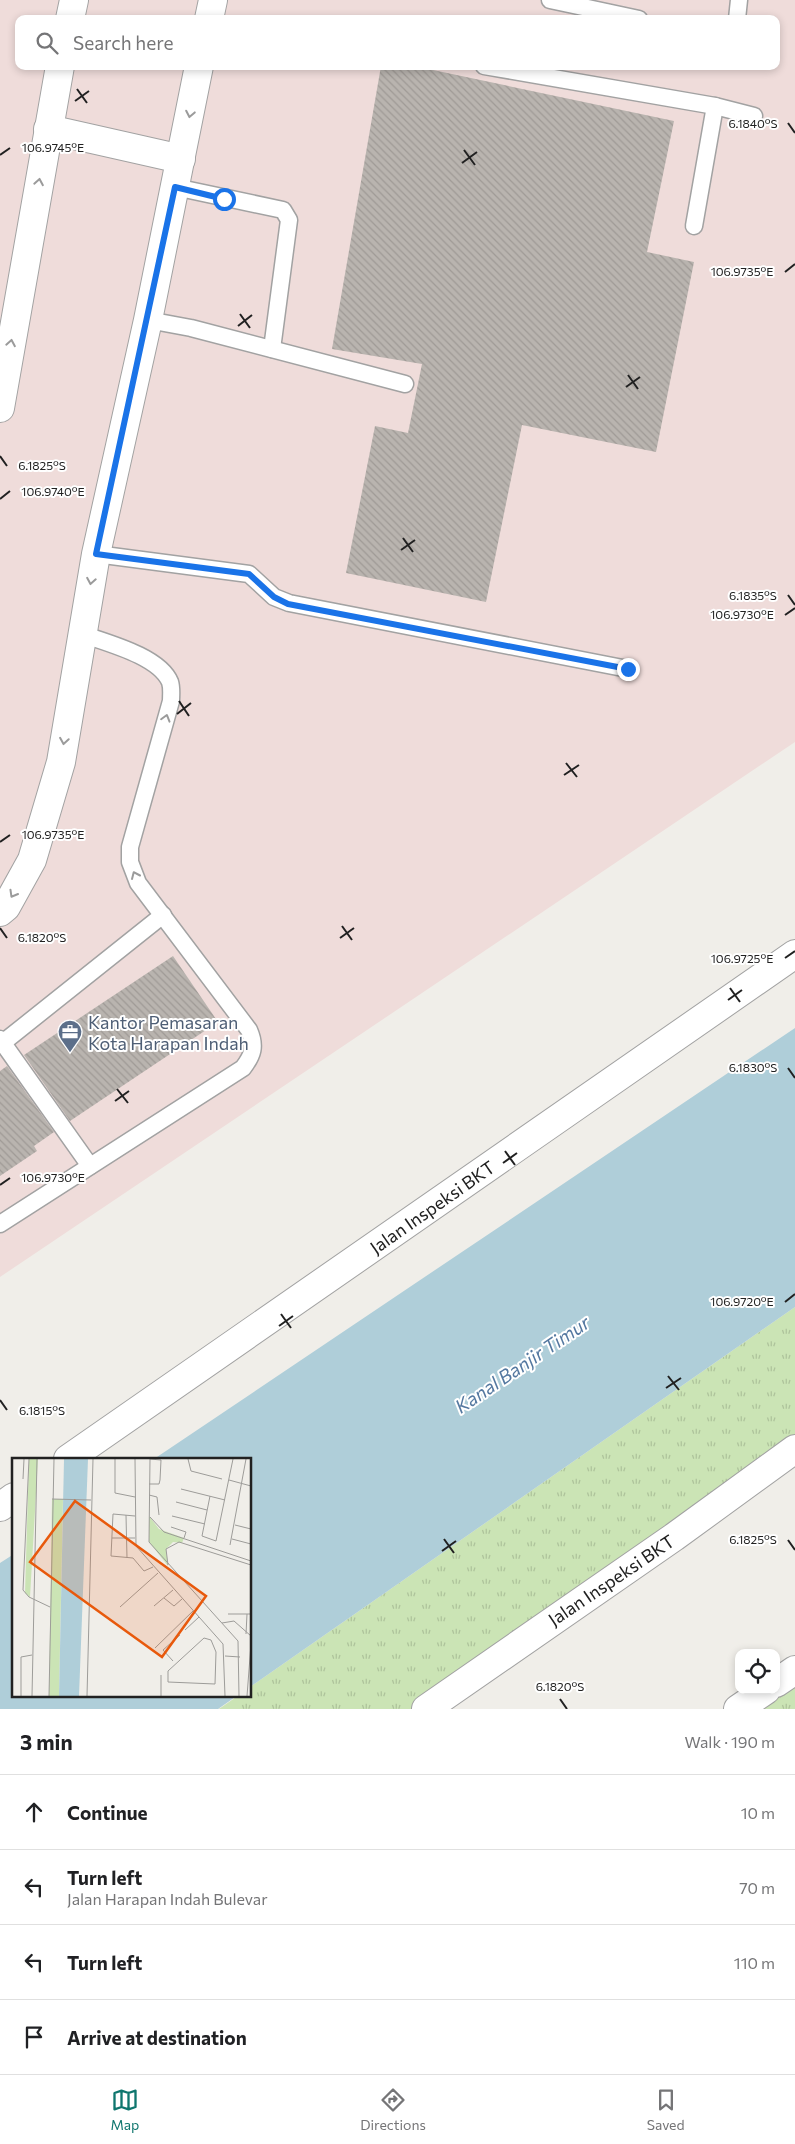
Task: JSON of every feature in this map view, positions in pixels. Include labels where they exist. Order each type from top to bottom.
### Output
[{"type":"street","points":[[71,15],[74,0]]},
{"type":"street","points":[[211,15],[213,0]]},
{"type":"street","points":[[0,408],[54,131],[60,70]]},
{"type":"street","points":[[0,912],[6,907],[32,860],[61,762],[96,554],[148,320],[199,70]]},
{"type":"street","points":[[54,131],[181,158]]},
{"type":"street","name":"Jalan Inspeksi BKT","points":[[69,1458],[795,954]]},
{"type":"street","name":"Jalan Inspeksi BKT","points":[[426,1709],[674,1538],[795,1449]]},
{"type":"street","points":[[0,1507],[12,1498]]},
{"type":"street","points":[[780,1680],[795,1670]]},
{"type":"street","points":[[738,1709],[760,1694]]},
{"type":"lane","points":[[550,0],[620,15]]},
{"type":"lane","points":[[737,15],[739,0]]},
{"type":"lane","points":[[507,70],[715,106],[754,116]]},
{"type":"lane","points":[[694,226],[715,106]]},
{"type":"lane","points":[[175,187],[284,210],[289,220],[272,349]]},
{"type":"lane","points":[[148,320],[191,328],[405,384]]},
{"type":"lane","points":[[96,554],[249,574],[274,597],[288,604],[628,669]]},
{"type":"lane","points":[[0,1224],[243,1068],[253,1051],[254,1041],[249,1030],[138,882],[130,862],[130,847],[171,701],[170,682],[163,671],[150,660],[82,634]]},
{"type":"lane","points":[[90,1166],[1,1042],[163,915]]},
{"type":"shaded area","points":[[0,0],[795,0],[795,742],[0,1277]]},
{"type":"green space","points":[[795,1307],[795,1448],[426,1709],[219,1709],[238,1696],[251,1696],[251,1686]]},
{"type":"green space","points":[[795,1687],[795,1709],[761,1709]]},
{"type":"water","name":"Kanal Banjir Timur","points":[[795,1028],[795,1307],[251,1686],[251,1458],[155,1458]]},
{"type":"water","points":[[12,1555],[12,1696],[237,1696],[218,1709],[0,1709],[0,1563]]},
{"type":"building","points":[[380,70],[433,70],[674,121],[647,252],[694,262],[656,452],[522,425],[486,602],[346,573],[375,426],[408,433],[422,364],[332,349]]},
{"type":"building","points":[[173,956],[218,1022],[70,1121],[24,1055]]},
{"type":"building","points":[[7,1066],[54,1132],[34,1146],[37,1151],[0,1176],[0,1071]]},
{"type":"place","name":"Kantor Pemasaran Kota Harapan Indah","points":[[70,1053]]},
{"type":"route","points":[[224,199],[175,187],[148,320],[96,554],[249,574],[274,597],[288,604],[628,669]]}]
